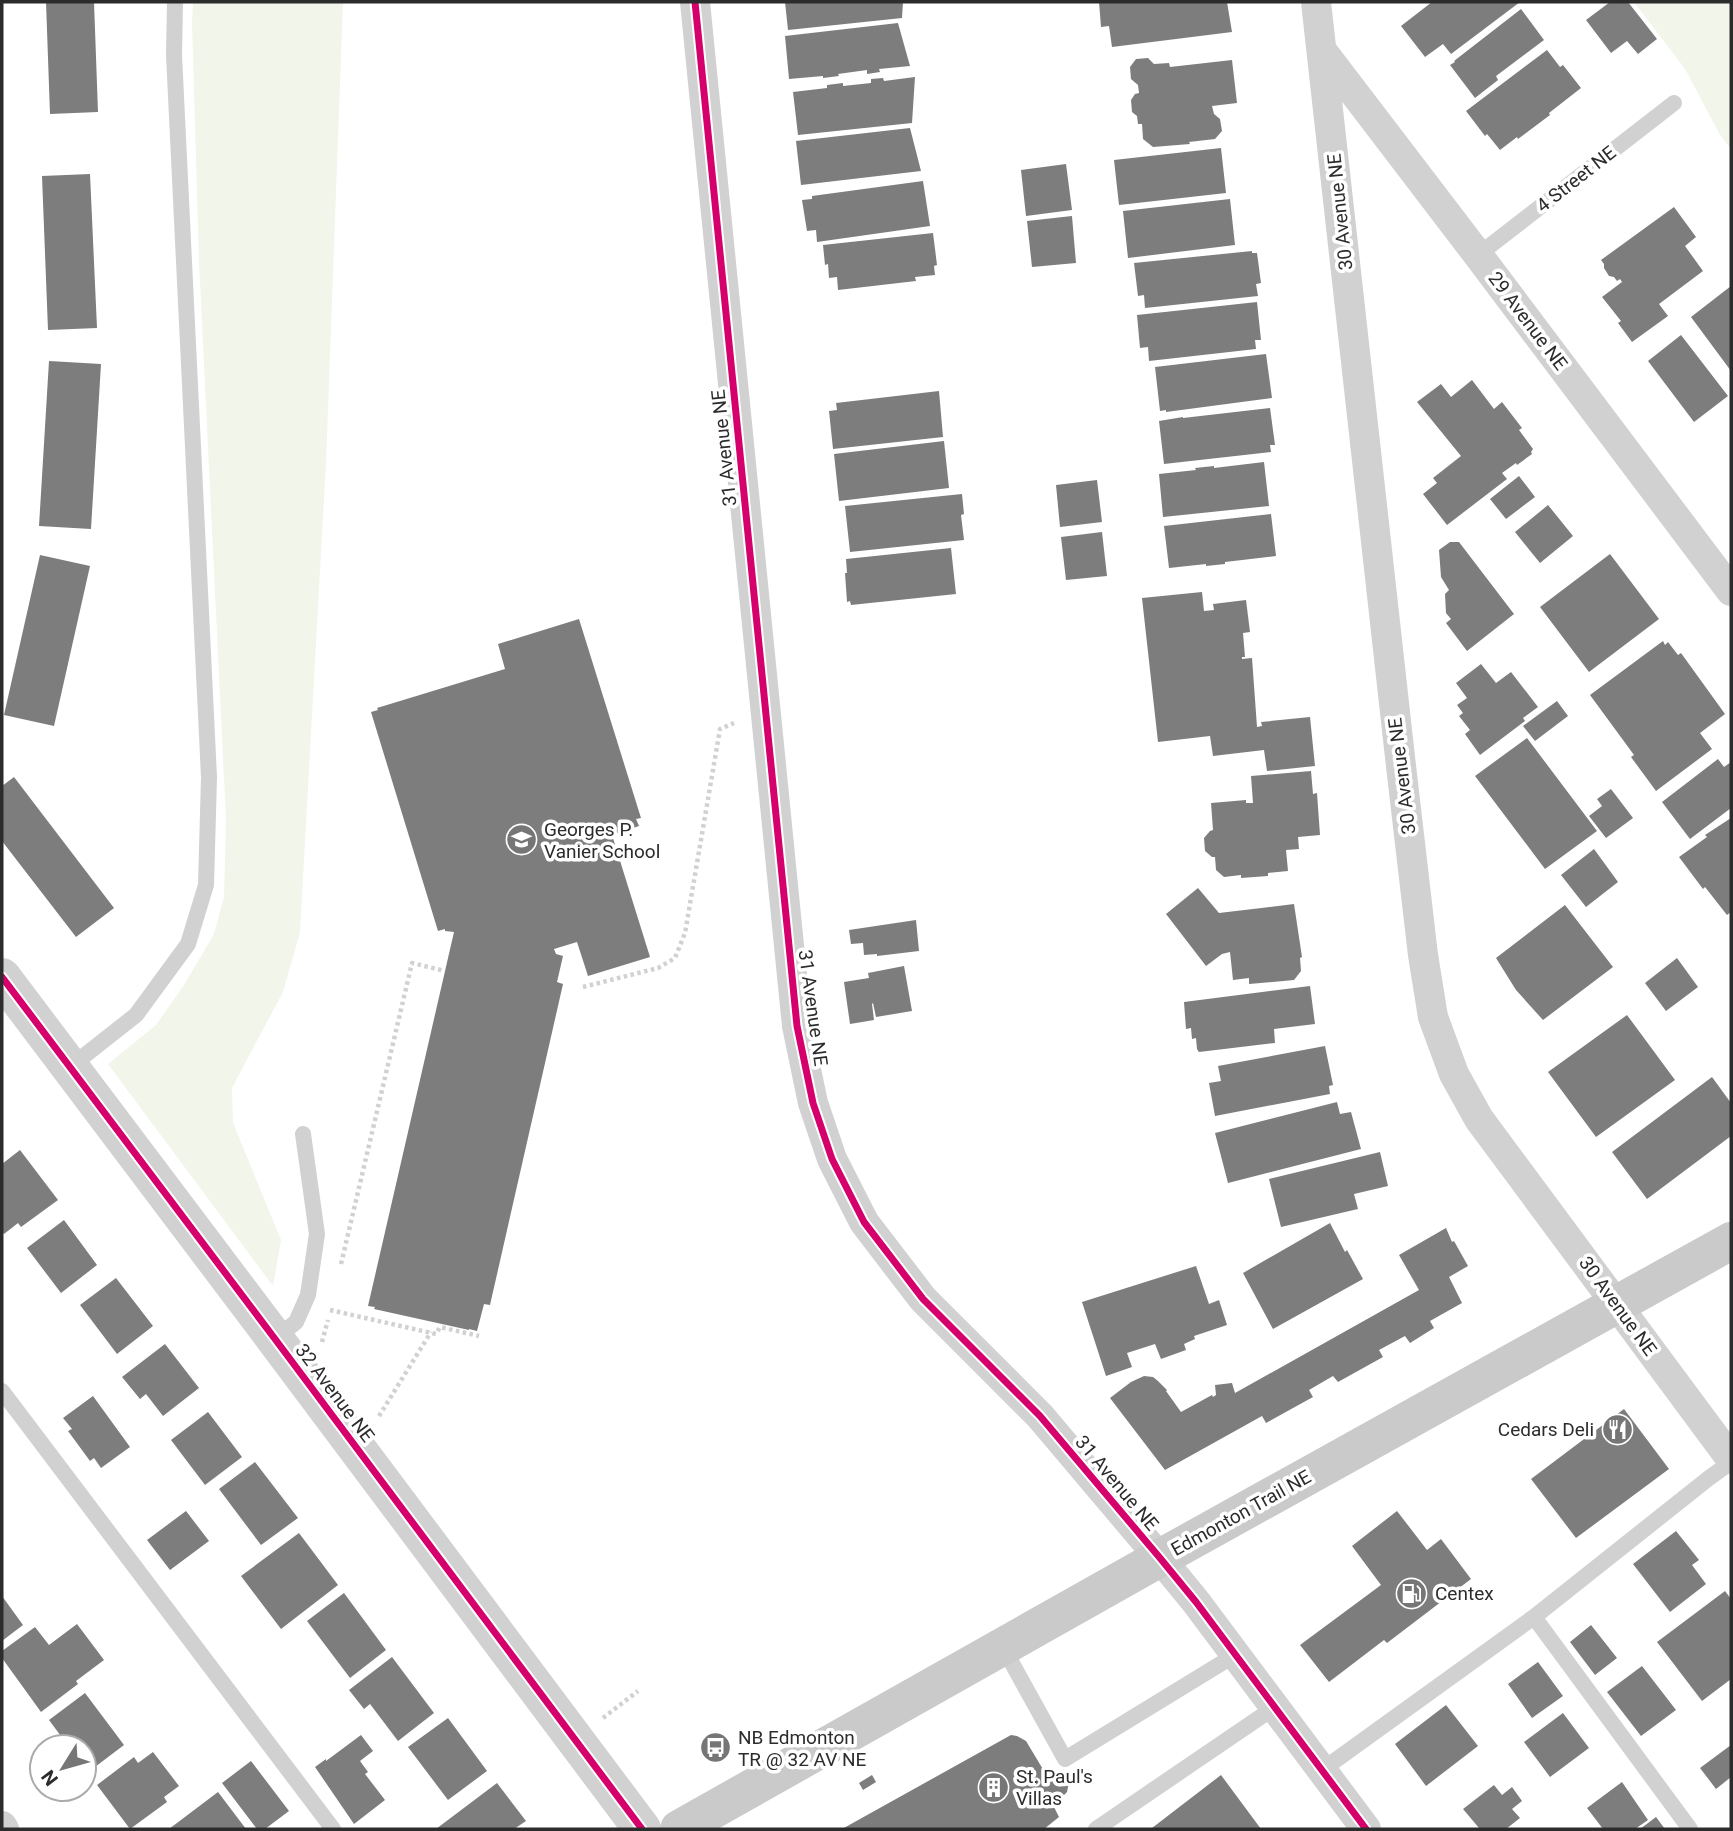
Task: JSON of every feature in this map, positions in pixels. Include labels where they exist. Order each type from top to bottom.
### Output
[{"type":"main road","name":"Edmonton Trail NE","points":[[679,1829],[1731,1241]]},
{"type":"street","name":"31 Avenue NE","points":[[695,2],[797,1026],[813,1103],[832,1159],[864,1222],[923,1299],[1040,1416],[1160,1558],[1366,1829]]},
{"type":"street","name":"30 Avenue NE","points":[[1316,2],[1399,752],[1433,1017],[1454,1074],[1479,1119],[1731,1461]]},
{"type":"street","name":"29 Avenue NE","points":[[1322,52],[1731,591]]},
{"type":"street","name":"32 Avenue NE","points":[[2,977],[642,1829]]},
{"type":"lane","points":[[70,1067],[136,1015],[188,944],[206,885],[209,777],[174,55],[175,2]]},
{"type":"lane","name":"4 Street NE","points":[[1478,255],[1674,103]]},
{"type":"lane","points":[[275,1339],[296,1322],[308,1295],[317,1234],[303,1134]]},
{"type":"lane","points":[[2,1391],[333,1829]]},
{"type":"lane","points":[[1322,1770],[1534,1617],[1731,1461]]},
{"type":"lane","points":[[1534,1617],[1690,1829]]},
{"type":"lane","points":[[1003,1647],[1065,1759],[1235,1655]]},
{"type":"lane","points":[[1096,1829],[1275,1707]]},
{"type":"path","points":[[583,987],[658,968],[675,958],[685,933],[720,729],[734,723]]},
{"type":"path","points":[[340,1270],[412,963],[445,971]]},
{"type":"path","points":[[319,1353],[331,1310],[436,1334],[440,1327],[479,1336]]},
{"type":"path","points":[[373,1426],[430,1332]]},
{"type":"path","points":[[613,1710],[638,1692]]},
{"type":"shaded area","points":[[193,2],[343,2],[326,463],[300,932],[283,992],[232,1088],[233,1123],[281,1240],[273,1286],[108,1064],[156,1025],[184,985],[214,934],[224,897],[226,819],[199,261]]},
{"type":"shaded area","points":[[1634,2],[1731,2],[1731,149],[1720,135],[1685,69]]},
{"type":"building","points":[[46,2],[94,2],[98,112],[50,114]]},
{"type":"building","points":[[785,2],[903,2],[902,18],[788,30]]},
{"type":"building","points":[[1099,2],[1227,2],[1232,32],[1112,47],[1109,26],[1101,27]]},
{"type":"building","points":[[1432,2],[1520,2],[1451,54],[1443,44],[1425,57],[1401,26]]},
{"type":"building","points":[[1610,2],[1628,2],[1657,39],[1638,54],[1627,41],[1611,53],[1586,20]]},
{"type":"building","points":[[1521,9],[1544,40],[1496,76],[1498,80],[1475,98],[1450,65]]},
{"type":"building","points":[[898,23],[910,66],[879,69],[880,72],[867,74],[867,70],[823,78],[789,79],[785,36]]},
{"type":"building","points":[[1547,50],[1581,88],[1549,113],[1550,115],[1500,150],[1487,134],[1485,136],[1466,111]]},
{"type":"building","points":[[1148,58],[1154,64],[1169,63],[1170,67],[1232,60],[1237,103],[1212,106],[1214,114],[1220,119],[1222,131],[1215,139],[1153,147],[1143,139],[1142,124],[1138,124],[1137,116],[1132,112],[1131,100],[1139,93],[1138,85],[1131,79],[1130,67],[1136,59]]},
{"type":"building","points":[[915,77],[912,123],[798,135],[793,92],[843,83],[843,86],[871,83],[871,79],[883,78],[884,81]]},
{"type":"building","points":[[910,128],[921,171],[801,185],[796,141]]},
{"type":"building","points":[[1221,148],[1226,193],[1119,205],[1114,160]]},
{"type":"building","points":[[1066,164],[1072,210],[1026,216],[1021,170]]},
{"type":"building","points":[[90,174],[97,328],[48,330],[42,176]]},
{"type":"building","points":[[923,181],[930,226],[817,242],[816,230],[807,231],[802,200],[812,199],[812,196]]},
{"type":"building","points":[[1230,199],[1235,245],[1128,258],[1123,211]]},
{"type":"building","points":[[1674,207],[1696,237],[1685,246],[1703,271],[1659,304],[1668,316],[1632,342],[1618,323],[1621,321],[1602,297],[1622,282],[1609,276],[1601,260]]},
{"type":"building","points":[[1072,216],[1076,263],[1032,267],[1027,221]]},
{"type":"building","points":[[933,233],[937,265],[934,266],[935,275],[915,277],[916,281],[838,290],[837,277],[829,278],[823,245]]},
{"type":"building","points":[[1252,251],[1257,253],[1261,283],[1256,284],[1258,296],[1145,308],[1144,295],[1138,296],[1134,263]]},
{"type":"building","points":[[1731,286],[1731,371],[1691,317]]},
{"type":"building","points":[[1257,302],[1261,340],[1255,340],[1256,349],[1149,361],[1148,347],[1140,348],[1137,315]]},
{"type":"building","points":[[1681,335],[1728,396],[1694,422],[1648,361]]},
{"type":"building","points":[[1266,354],[1272,398],[1160,411],[1155,367]]},
{"type":"building","points":[[49,361],[101,364],[91,529],[39,526]]},
{"type":"building","points":[[1472,380],[1494,409],[1502,402],[1522,428],[1519,430],[1533,449],[1532,454],[1502,473],[1507,479],[1447,525],[1423,494],[1437,483],[1433,478],[1461,456],[1417,402],[1441,384],[1451,397]]},
{"type":"building","points":[[939,391],[943,437],[833,449],[829,411],[837,410],[836,403]]},
{"type":"building","points":[[1270,408],[1275,445],[1270,445],[1271,452],[1164,464],[1159,421]]},
{"type":"building","points":[[944,441],[949,488],[839,501],[834,454]]},
{"type":"building","points":[[1264,462],[1269,506],[1163,517],[1159,474]]},
{"type":"building","points":[[1519,476],[1535,497],[1506,519],[1490,499]]},
{"type":"building","points":[[1097,480],[1102,522],[1060,527],[1056,485]]},
{"type":"building","points":[[962,494],[964,540],[850,552],[845,506]]},
{"type":"building","points":[[1548,505],[1573,536],[1540,563],[1515,532]]},
{"type":"building","points":[[1271,514],[1276,556],[1225,564],[1169,568],[1164,526]]},
{"type":"building","points":[[1102,532],[1107,576],[1066,580],[1061,537]]},
{"type":"building","points":[[1450,542],[1459,542],[1514,614],[1467,651],[1446,623],[1451,619],[1446,613],[1445,594],[1449,590],[1441,577],[1439,550]]},
{"type":"building","points":[[951,548],[956,594],[851,605],[850,601],[847,602],[846,559]]},
{"type":"building","points":[[1610,554],[1659,619],[1589,672],[1540,607]]},
{"type":"building","points":[[40,555],[90,566],[54,726],[4,715]]},
{"type":"building","points":[[1202,592],[1204,611],[1214,610],[1213,604],[1246,600],[1250,632],[1243,633],[1245,657],[1242,659],[1252,658],[1257,727],[1262,726],[1261,722],[1310,717],[1315,766],[1267,771],[1264,750],[1213,756],[1210,736],[1158,742],[1142,598]]},
{"type":"building","points":[[579,619],[641,818],[636,819],[639,826],[612,835],[650,957],[588,976],[577,942],[554,949],[556,954],[563,956],[557,982],[563,984],[490,1305],[484,1304],[477,1331],[374,1309],[375,1307],[368,1306],[454,932],[445,929],[438,931],[371,712],[505,669],[498,644]]},
{"type":"building","points":[[1663,641],[1665,645],[1668,642],[1678,655],[1681,653],[1725,714],[1700,733],[1712,749],[1656,791],[1631,757],[1634,755],[1590,695]]},
{"type":"building","points":[[1481,664],[1496,683],[1511,672],[1538,707],[1523,718],[1525,721],[1480,755],[1465,734],[1470,730],[1459,716],[1463,713],[1457,705],[1467,698],[1456,683]]},
{"type":"building","points":[[1557,701],[1568,716],[1535,741],[1523,726]]},
{"type":"building","points":[[1527,738],[1597,831],[1545,869],[1475,776]]},
{"type":"building","points":[[1718,759],[1724,767],[1731,762],[1731,808],[1690,839],[1662,802]]},
{"type":"building","points":[[1311,771],[1313,794],[1317,793],[1320,835],[1298,837],[1299,849],[1286,850],[1288,871],[1241,878],[1241,875],[1224,877],[1216,870],[1215,857],[1205,851],[1204,838],[1213,830],[1211,803],[1246,800],[1246,803],[1253,803],[1251,776]]},
{"type":"building","points":[[14,777],[114,908],[76,937],[2,841],[2,786]]},
{"type":"building","points":[[1611,789],[1633,818],[1606,838],[1589,816],[1602,806],[1597,799]]},
{"type":"building","points":[[1731,818],[1731,912],[1727,915],[1679,857]]},
{"type":"building","points":[[1594,849],[1618,882],[1586,907],[1561,875]]},
{"type":"building","points":[[1198,888],[1219,913],[1294,904],[1302,957],[1301,971],[1294,980],[1249,984],[1249,978],[1233,980],[1230,952],[1222,954],[1206,966],[1166,914]]},
{"type":"building","points":[[1565,905],[1613,967],[1543,1020],[1516,990],[1496,958]]},
{"type":"building","points":[[916,920],[919,951],[864,955],[863,943],[851,944],[849,930]]},
{"type":"building","points":[[1677,958],[1698,987],[1666,1011],[1645,983]]},
{"type":"building","points":[[904,966],[912,1011],[876,1017],[873,1003],[874,1020],[850,1024],[844,982],[869,978],[868,973]]},
{"type":"building","points":[[1310,986],[1315,1024],[1274,1029],[1275,1043],[1199,1052],[1196,1038],[1192,1039],[1191,1028],[1186,1029],[1184,1002]]},
{"type":"building","points":[[1627,1015],[1675,1080],[1596,1137],[1548,1072]]},
{"type":"building","points":[[1325,1046],[1333,1085],[1329,1086],[1330,1094],[1215,1116],[1209,1083],[1221,1081],[1218,1066]]},
{"type":"building","points":[[1712,1077],[1731,1103],[1731,1136],[1647,1199],[1612,1152]]},
{"type":"building","points":[[1337,1102],[1340,1114],[1351,1112],[1361,1149],[1228,1183],[1215,1133]]},
{"type":"building","points":[[20,1150],[58,1200],[21,1227],[18,1223],[4,1234],[2,1164]]},
{"type":"building","points":[[1380,1152],[1388,1186],[1354,1194],[1358,1209],[1281,1227],[1269,1179]]},
{"type":"building","points":[[64,1220],[97,1265],[61,1293],[27,1248]]},
{"type":"building","points":[[1330,1223],[1363,1279],[1273,1329],[1243,1273]]},
{"type":"building","points":[[1446,1228],[1468,1266],[1449,1277],[1462,1303],[1430,1321],[1434,1328],[1410,1343],[1405,1336],[1379,1350],[1383,1357],[1338,1382],[1333,1376],[1309,1390],[1313,1397],[1266,1423],[1262,1416],[1165,1470],[1110,1398],[1144,1376],[1158,1381],[1181,1412],[1216,1395],[1215,1385],[1232,1383],[1235,1393],[1419,1290],[1399,1255]]},
{"type":"building","points":[[1196,1266],[1209,1304],[1219,1300],[1227,1325],[1194,1336],[1195,1339],[1184,1344],[1186,1350],[1161,1359],[1155,1344],[1127,1353],[1132,1367],[1106,1376],[1082,1302]]},
{"type":"building","points":[[116,1278],[153,1326],[117,1354],[80,1305]]},
{"type":"building","points":[[165,1344],[199,1388],[163,1416],[146,1394],[140,1399],[122,1377]]},
{"type":"building","points":[[93,1396],[130,1447],[101,1468],[94,1458],[90,1461],[68,1431],[72,1429],[63,1418]]},
{"type":"building","points":[[1624,1409],[1669,1469],[1576,1538],[1531,1479]]},
{"type":"building","points":[[208,1412],[242,1457],[205,1485],[171,1440]]},
{"type":"building","points":[[255,1462],[298,1518],[261,1545],[219,1489]]},
{"type":"building","points":[[186,1511],[209,1541],[170,1570],[147,1540]]},
{"type":"building","name":"Centex","points":[[1397,1511],[1427,1550],[1441,1539],[1471,1579],[1387,1643],[1384,1640],[1329,1682],[1300,1645],[1381,1585],[1352,1546]]},
{"type":"building","points":[[1676,1531],[1699,1560],[1692,1565],[1706,1584],[1670,1612],[1633,1564]]},
{"type":"building","points":[[299,1533],[338,1585],[281,1629],[241,1576]]},
{"type":"building","points":[[1725,1591],[1731,1599],[1731,1679],[1702,1701],[1657,1642]]},
{"type":"building","points":[[344,1593],[386,1650],[350,1678],[307,1621]]},
{"type":"building","points":[[2,1596],[23,1625],[2,1641]]},
{"type":"building","points":[[77,1624],[104,1660],[41,1712],[2,1658],[2,1651],[35,1627],[49,1645]]},
{"type":"building","points":[[1591,1625],[1617,1658],[1595,1675],[1570,1642]]},
{"type":"building","points":[[392,1657],[434,1713],[398,1741],[370,1704],[364,1709],[349,1690]]},
{"type":"building","points":[[1538,1662],[1563,1696],[1532,1718],[1508,1684]]},
{"type":"building","points":[[1642,1666],[1676,1710],[1641,1736],[1607,1692]]},
{"type":"building","points":[[85,1693],[124,1745],[98,1765],[98,1733],[59,1733],[49,1720]]},
{"type":"building","points":[[1446,1705],[1478,1746],[1426,1786],[1395,1744]]},
{"type":"building","points":[[1563,1713],[1589,1748],[1550,1777],[1524,1742]]},
{"type":"building","points":[[448,1718],[487,1771],[448,1800],[408,1747]]},
{"type":"building","points":[[361,1735],[373,1751],[360,1761],[368,1772],[365,1774],[385,1800],[354,1824],[315,1767]]},
{"type":"building","name":"St. Paul's Villas","points":[[1011,1735],[1026,1741],[1044,1771],[1054,1769],[1064,1773],[1069,1782],[1067,1792],[1060,1799],[1051,1801],[1059,1817],[1044,1829],[842,1829]]},
{"type":"building","points":[[1731,1745],[1731,1777],[1716,1789],[1700,1768]]},
{"type":"building","points":[[153,1752],[179,1786],[164,1797],[167,1802],[130,1829],[98,1784],[134,1757],[138,1763]]},
{"type":"building","points":[[251,1761],[289,1811],[265,1829],[257,1829],[222,1783]]},
{"type":"building","points":[[872,1775],[876,1782],[863,1790],[859,1783]]},
{"type":"building","points":[[1221,1775],[1261,1829],[1152,1828]]},
{"type":"building","points":[[1622,1782],[1648,1820],[1635,1829],[1603,1829],[1587,1808]]},
{"type":"building","points":[[497,1783],[526,1821],[514,1829],[436,1829]]},
{"type":"building","points":[[1494,1785],[1502,1795],[1512,1787],[1522,1801],[1512,1809],[1520,1818],[1506,1829],[1479,1828],[1463,1809]]},
{"type":"building","points":[[218,1792],[246,1829],[169,1829]]},
{"type":"building","points":[[1656,1817],[1665,1829],[1640,1829]]},
{"type":"cycle path","points":[[695,2],[797,1026],[813,1103],[832,1159],[864,1222],[923,1299],[1040,1416],[1160,1558],[1366,1829]]},
{"type":"cycle path","points":[[2,977],[642,1829]]},
{"type":"place","name":"Georges P. Vanier School","points":[[521,840]]},
{"type":"place","name":"Cedars Deli","points":[[1617,1429]]},
{"type":"place","name":"Centex","points":[[1412,1593]]},
{"type":"place","name":"NB Edmonton TR @ 32 AV NE","points":[[715,1748]]},
{"type":"place","name":"St. Paul's Villas","points":[[993,1787]]}]
